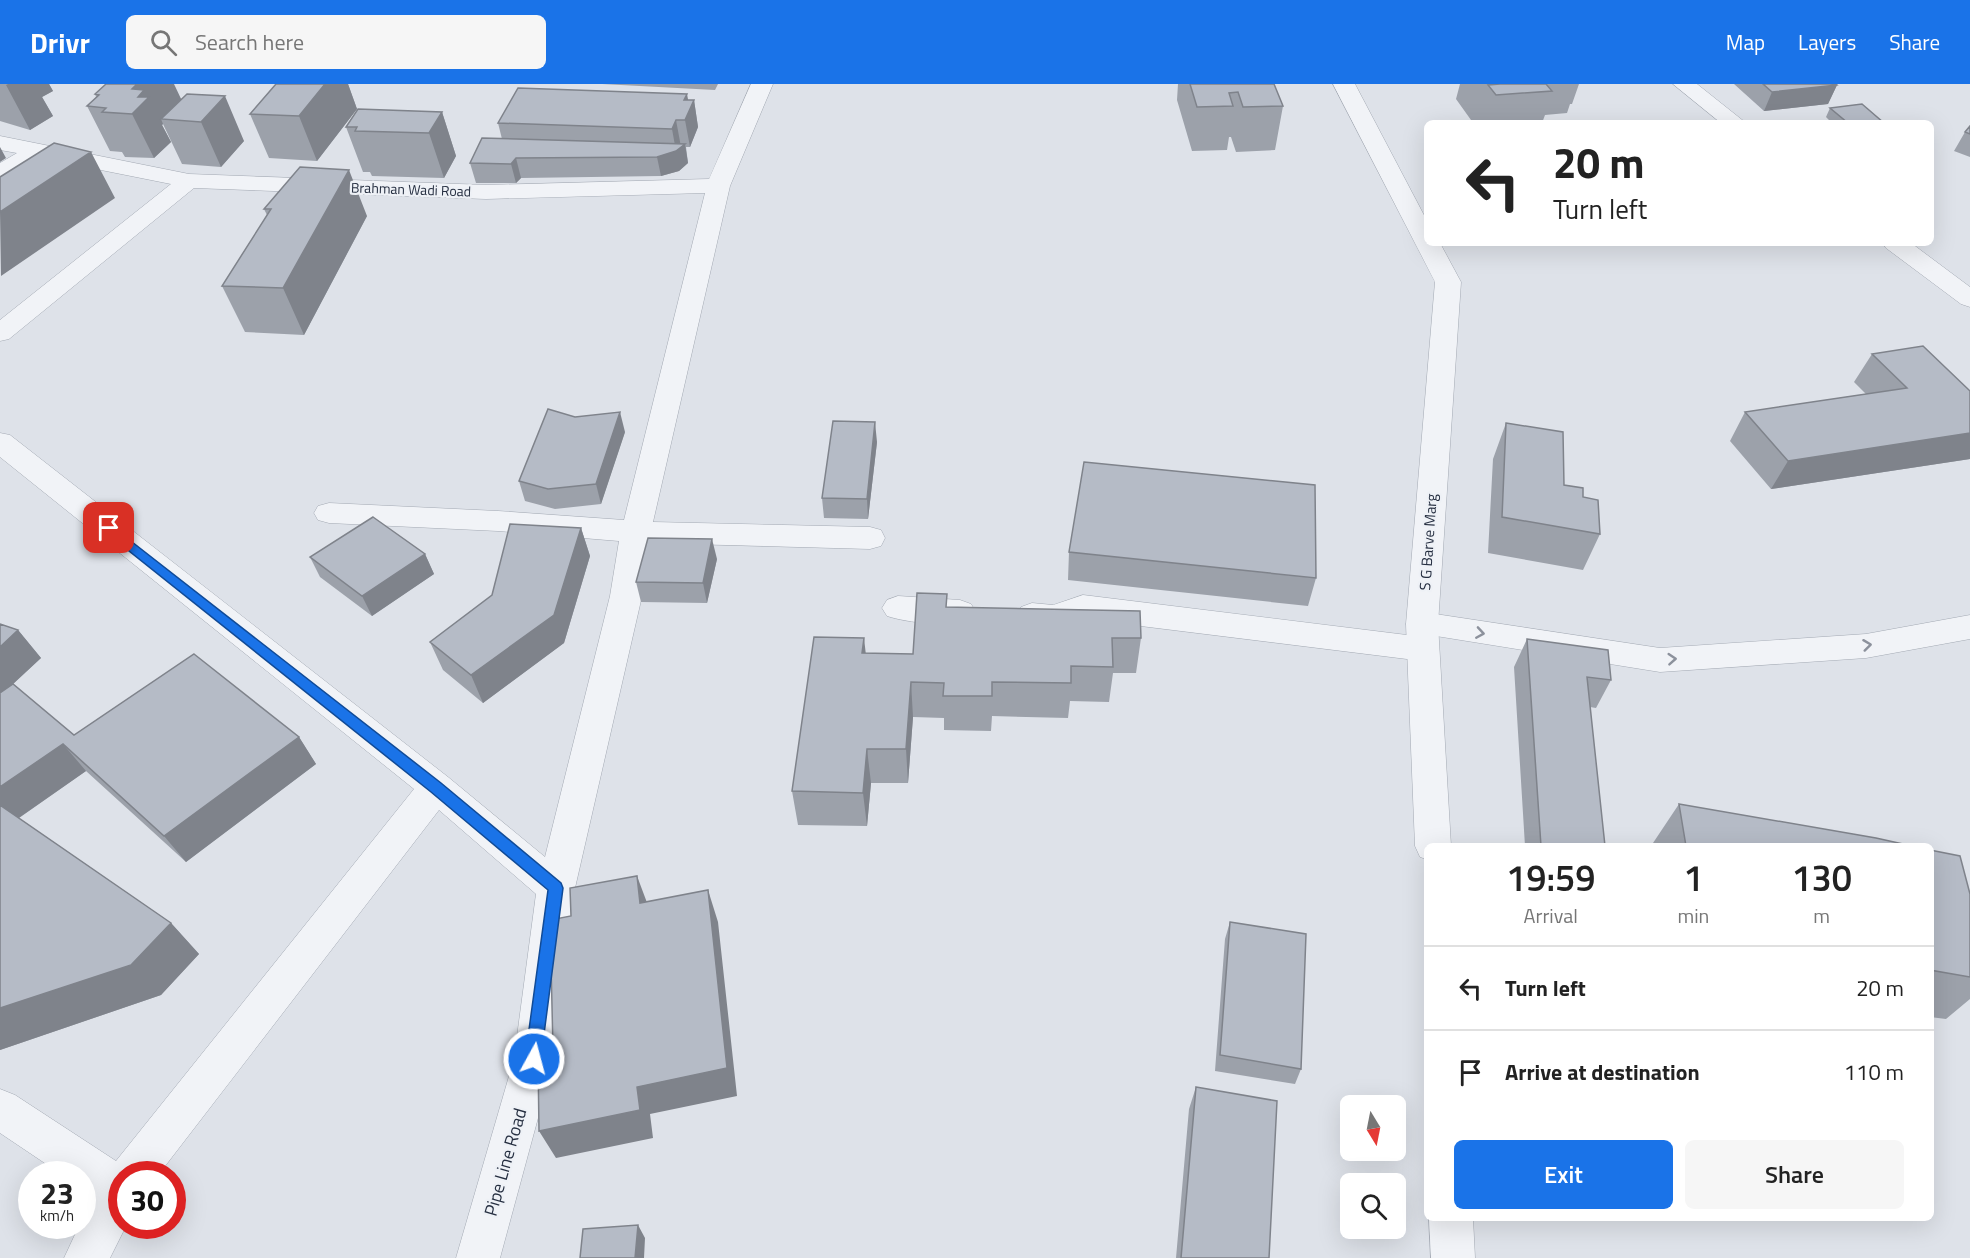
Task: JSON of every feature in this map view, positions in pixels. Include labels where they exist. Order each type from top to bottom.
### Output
[{"type":"street","name":"Pipe Line Road","points":[[478,1258],[534,1059],[556,888],[626,596],[636,532],[718,186],[762,84]]},
{"type":"street","name":"S G Barve Marg","points":[[1344,84],[1424,236]]},
{"type":"street","points":[[1684,84],[1731,120]]},
{"type":"street","name":"Brahman Wadi Road","points":[[0,143],[189,181],[486,192],[718,186]]},
{"type":"street","points":[[0,173],[39,150]]},
{"type":"street","points":[[0,333],[189,181]]},
{"type":"street","name":"S G Barve Marg","points":[[1429,246],[1448,282],[1422,636],[1433,843]]},
{"type":"street","points":[[1899,246],[1970,299]]},
{"type":"street","points":[[0,442],[436,787],[556,888]]},
{"type":"street","points":[[329,513],[498,521],[636,532],[870,538]]},
{"type":"street","points":[[898,608],[1054,617],[1083,608],[1422,636],[1659,660],[1866,646],[1970,627]]},
{"type":"street","points":[[143,1161],[436,787]]},
{"type":"street","points":[[0,1109],[108,1174]]},
{"type":"street","points":[[86,1258],[108,1216]]},
{"type":"street","points":[[1451,1221],[1453,1258]]},
{"type":"building","points":[[106,84],[137,84],[132,89],[144,90],[138,97],[149,97],[132,114],[102,112],[106,108],[87,106],[99,95],[95,94]]},
{"type":"building","points":[[276,84],[325,84],[299,116],[250,114]]},
{"type":"building","points":[[1190,84],[1274,84],[1283,106],[1243,107],[1238,92],[1229,93],[1233,106],[1197,107]]},
{"type":"building","points":[[1546,84],[1552,91],[1496,95],[1488,85]]},
{"type":"building","points":[[1763,84],[1836,84],[1837,85],[1772,92]]},
{"type":"building","points":[[518,88],[687,94],[684,100],[694,100],[685,120],[676,120],[672,129],[498,123]]},
{"type":"building","points":[[187,94],[225,96],[201,122],[161,119]]},
{"type":"building","points":[[1862,104],[1881,120],[1844,120],[1830,108]]},
{"type":"building","points":[[358,109],[442,112],[429,133],[355,131],[357,127],[346,127]]},
{"type":"building","points":[[482,138],[685,144],[676,151],[657,157],[516,158],[511,164],[470,163]]},
{"type":"building","points":[[54,143],[91,152],[0,212],[0,177]]},
{"type":"building","points":[[300,167],[349,170],[283,288],[222,286],[271,209],[264,209]]},
{"type":"building","points":[[1923,346],[1970,391],[1970,433],[1788,461],[1745,412],[1907,388],[1872,354]]},
{"type":"building","points":[[548,409],[575,417],[620,412],[596,484],[548,489],[519,481]]},
{"type":"building","points":[[833,421],[875,422],[867,499],[822,498]]},
{"type":"building","points":[[1506,423],[1563,432],[1564,485],[1583,488],[1583,497],[1598,500],[1600,534],[1502,517]]},
{"type":"building","points":[[1084,462],[1315,485],[1316,578],[1069,552]]},
{"type":"building","points":[[373,517],[425,554],[362,596],[310,557]]},
{"type":"building","points":[[510,524],[581,528],[554,615],[471,675],[430,642],[492,595]]},
{"type":"building","points":[[648,538],[712,539],[703,583],[636,582]]},
{"type":"building","points":[[917,593],[947,594],[946,607],[1140,611],[1141,638],[1112,638],[1113,667],[1071,666],[1071,683],[992,682],[992,696],[943,696],[944,683],[911,682],[906,749],[867,749],[863,793],[792,791],[814,637],[864,638],[862,653],[913,654]]},
{"type":"building","points":[[0,624],[18,630],[0,647]]},
{"type":"building","points":[[1527,639],[1608,650],[1611,680],[1587,677],[1605,843],[1541,843]]},
{"type":"building","points":[[194,654],[299,737],[164,836],[63,744],[0,787],[0,693],[13,684],[74,735]]},
{"type":"building","points":[[1679,804],[1898,843],[1686,843]]},
{"type":"building","points":[[0,805],[171,923],[131,965],[0,1008]]},
{"type":"building","points":[[1934,851],[1960,856],[1970,894],[1970,977],[1934,971]]},
{"type":"building","points":[[637,876],[640,903],[708,890],[727,1068],[637,1087],[640,1110],[539,1131],[538,1059],[553,1049],[550,920],[571,916],[570,888]]},
{"type":"building","points":[[1230,922],[1306,934],[1301,1069],[1220,1055]]},
{"type":"building","points":[[1196,1087],[1277,1101],[1269,1258],[1181,1258]]},
{"type":"building","points":[[638,1225],[635,1258],[580,1258],[583,1229]]},
{"type":"route","points":[[109,528],[436,787],[556,888],[534,1059]]}]
